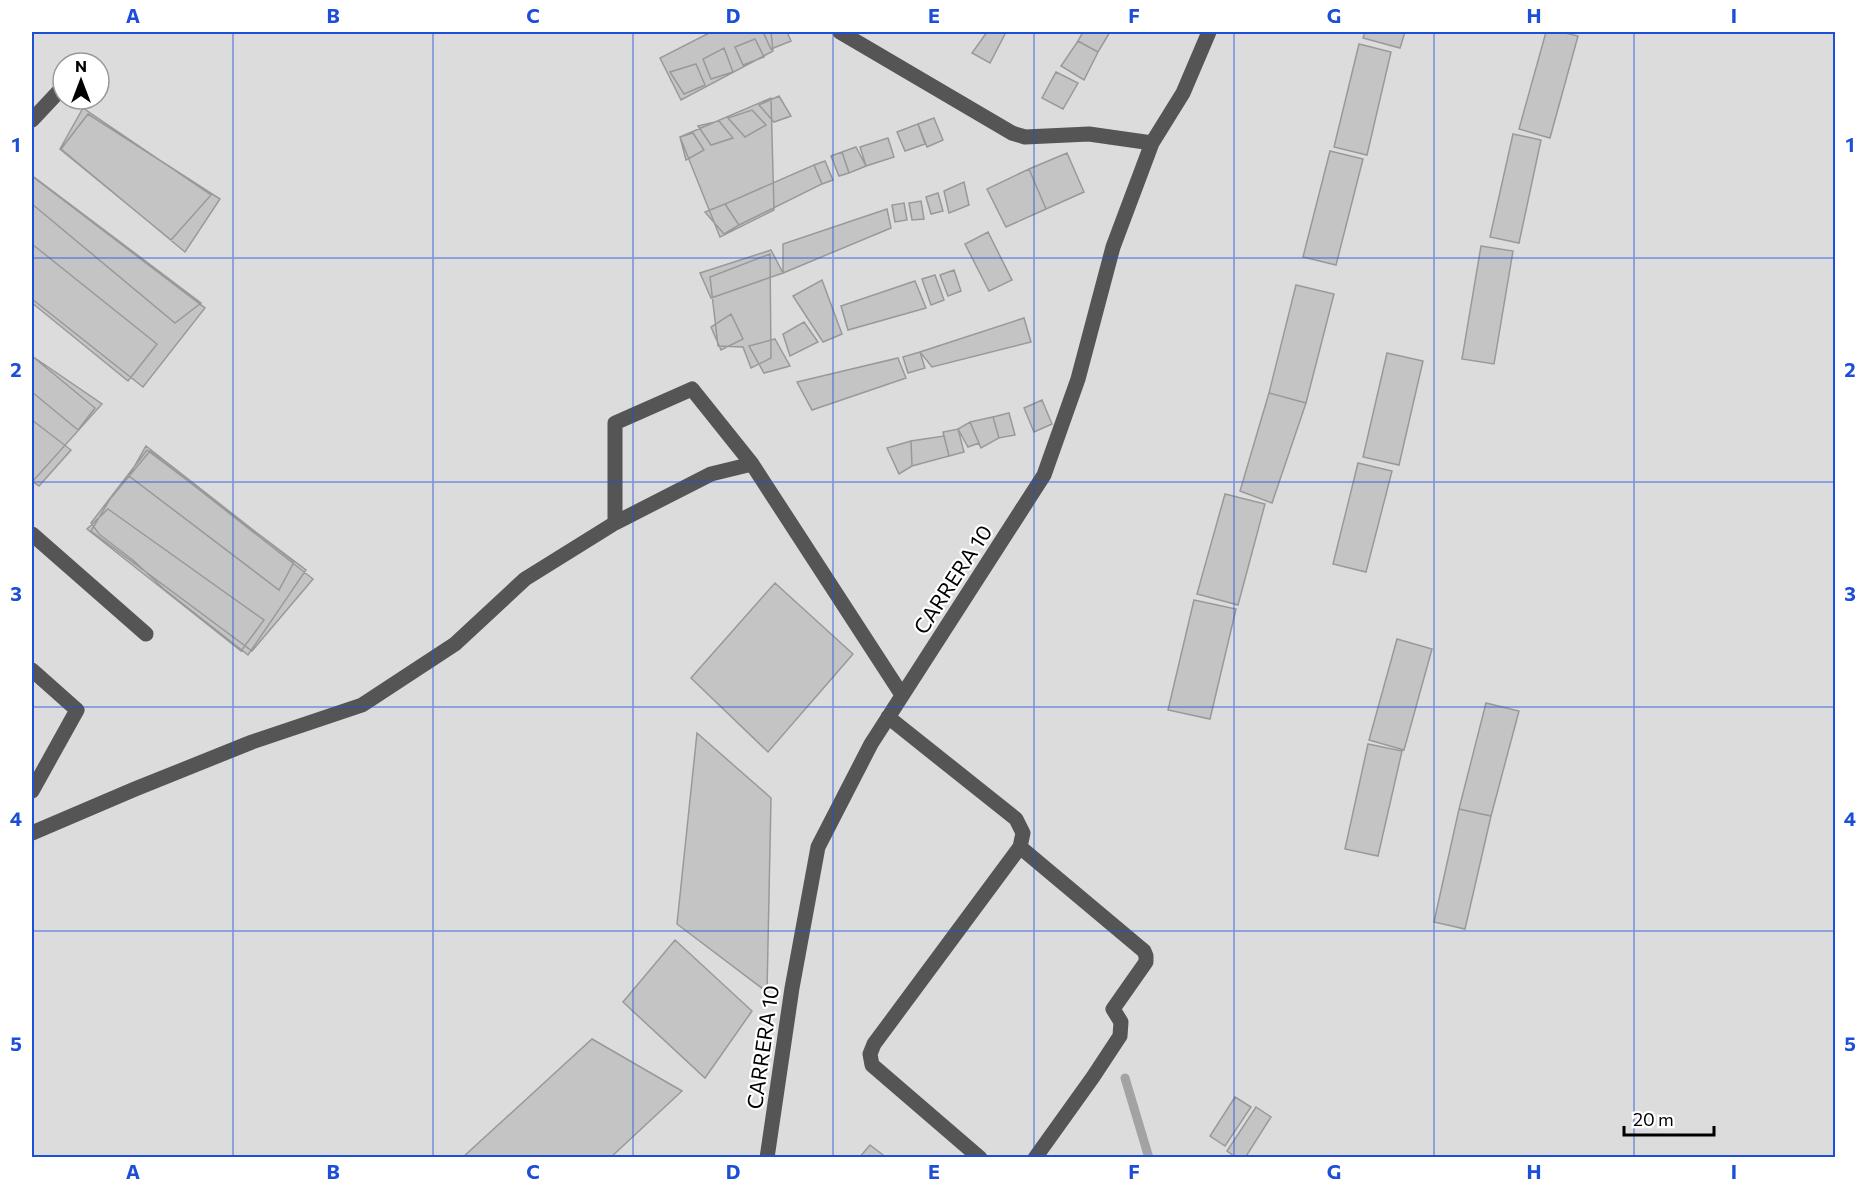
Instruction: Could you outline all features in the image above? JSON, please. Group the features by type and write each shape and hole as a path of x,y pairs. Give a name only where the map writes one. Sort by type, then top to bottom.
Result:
{"street":[{"path":"840,32 1012,133 1025,137 1089,134 1152,143"},
{"name":"CARRERA 10","path":"767,1158 792,988 818,847 871,744 1044,476 1078,379 1113,247 1152,143 1183,93 1209,32"},
{"path":"32,120 51,100"},
{"path":"615,523 615,423 692,388 752,464 902,695"},
{"path":"32,833 252,742 362,705 455,644 525,579 615,523 711,474 752,464"},
{"path":"32,534 146,634"},
{"path":"32,670 77,710 32,791"},
{"path":"888,717 1016,819 1023,833 1020,847 874,1044 870,1054 872,1065 980,1158"},
{"path":"1020,847 1144,951 1146,956 1146,962 1113,1009 1121,1022 1120,1036 1035,1158"}],"shaded area":[{"path":"32,32 1835,32 1835,1157 32,1157"}],"building":[{"path":"711,32 771,32 773,51 681,100 660,58"},
{"path":"763,32 787,32 791,41 771,49"},
{"path":"987,32 1005,34 990,63 972,53"},
{"path":"1083,32 1110,32 1098,52 1078,41"},
{"path":"1365,32 1405,32 1400,48 1363,38"},
{"path":"1546,32 1561,32 1578,36 1550,138 1519,129"},
{"path":"755,39 764,57 743,65 735,47"},
{"path":"1078,41 1098,52 1084,80 1061,66"},
{"path":"1359,44 1391,52 1367,155 1334,147"},
{"path":"724,48 733,72 711,79 703,59"},
{"path":"696,64 705,85 684,94 670,72"},
{"path":"1056,72 1078,83 1063,109 1042,98"},
{"path":"779,96 791,116 774,122 759,105"},
{"path":"771,98 774,210 720,237 680,137"},
{"path":"752,110 766,125 745,137 728,118"},
{"path":"81,111 87,111 211,195 171,240 60,149"},
{"path":"88,114 220,199 185,252 61,149"},
{"path":"934,118 943,140 927,147 918,124"},
{"path":"719,121 733,138 711,145 698,126"},
{"path":"918,124 925,144 905,151 897,132"},
{"path":"693,133 704,150 686,160 680,137"},
{"path":"1513,134 1541,140 1519,243 1490,237"},
{"path":"888,138 894,157 866,166 860,147"},
{"path":"856,147 866,166 849,173 842,152"},
{"path":"1330,151 1363,159 1336,265 1303,257"},
{"path":"842,152 849,173 839,176 831,156"},
{"path":"1067,153 1084,192 1046,209 1029,169"},
{"path":"825,161 833,180 822,184 814,165"},
{"path":"814,165 822,184 739,225 725,204"},
{"path":"1029,169 1046,209 1006,227 987,189"},
{"path":"33,177 205,308 143,387 32,299"},
{"path":"34,177 201,303 175,323 32,204"},
{"path":"964,182 969,205 949,213 944,191"},
{"path":"938,193 943,211 931,214 926,197"},
{"path":"921,201 924,219 912,220 909,203"},
{"path":"904,203 907,220 895,222 892,205"},
{"path":"725,204 739,225 724,234 705,212"},
{"path":"887,209 891,228 783,273 783,244"},
{"path":"988,232 1012,280 989,291 965,244"},
{"path":"32,244 157,344 128,381 32,303"},
{"path":"1481,246 1513,251 1494,364 1462,359"},
{"path":"771,250 783,273 711,298 700,273"},
{"path":"770,254 771,358 751,368 743,347 718,346 710,277"},
{"path":"954,270 961,291 948,296 940,275"},
{"path":"935,275 944,300 931,305 922,279"},
{"path":"822,280 842,334 823,342 793,296"},
{"path":"915,281 926,308 848,330 841,306"},
{"path":"1296,285 1334,294 1306,403 1269,393"},
{"path":"731,314 743,339 721,350 711,327"},
{"path":"1024,318 1031,342 932,367 920,352"},
{"path":"804,322 818,342 790,356 783,334"},
{"path":"775,339 790,366 764,373 749,346"},
{"path":"920,352 925,368 908,373 903,357"},
{"path":"1387,353 1423,361 1399,465 1363,457"},
{"path":"32,356 102,404 33,481 32,480"},
{"path":"32,356 95,408 78,430 32,392"},
{"path":"898,358 906,378 812,410 797,382"},
{"path":"1269,393 1306,403 1272,503 1240,491"},
{"path":"1042,400 1052,424 1034,432 1024,408"},
{"path":"1009,413 1015,435 999,438 993,417"},
{"path":"993,417 999,438 981,448 970,422"},
{"path":"32,420 71,450 39,486 32,481"},
{"path":"970,422 979,443 968,447 958,429"},
{"path":"958,429 964,452 949,456 943,432"},
{"path":"944,436 949,456 912,466 911,441"},
{"path":"911,441 912,466 899,474 887,448"},
{"path":"146,446 294,562 279,590 129,476"},
{"path":"147,450 306,570 248,655 164,589 134,561 99,534 91,523"},
{"path":"150,451 313,579 252,651 91,531 110,499"},
{"path":"1358,463 1392,471 1366,572 1333,564"},
{"path":"1225,494 1265,504 1238,605 1197,594"},
{"path":"108,509 264,620 241,651 87,529"},
{"path":"775,583 853,654 768,752 691,678"},
{"path":"1194,600 1236,609 1210,719 1168,710"},
{"path":"1397,639 1432,649 1404,750 1369,740"},
{"path":"1486,703 1519,711 1491,816 1459,809"},
{"path":"697,733 771,798 767,992 677,924"},
{"path":"1368,744 1402,751 1378,856 1345,849"},
{"path":"1459,809 1491,816 1465,929 1434,922"},
{"path":"675,940 752,1011 705,1078 623,1002"},
{"path":"592,1039 682,1091 610,1158 462,1158"},
{"path":"1235,1097 1251,1107 1225,1146 1210,1136"},
{"path":"1256,1107 1271,1117 1245,1158 1237,1158 1227,1151"},
{"path":"870,1145 887,1158 859,1158"}],"waterway":[{"path":"1125,1078 1149,1158"}]}
